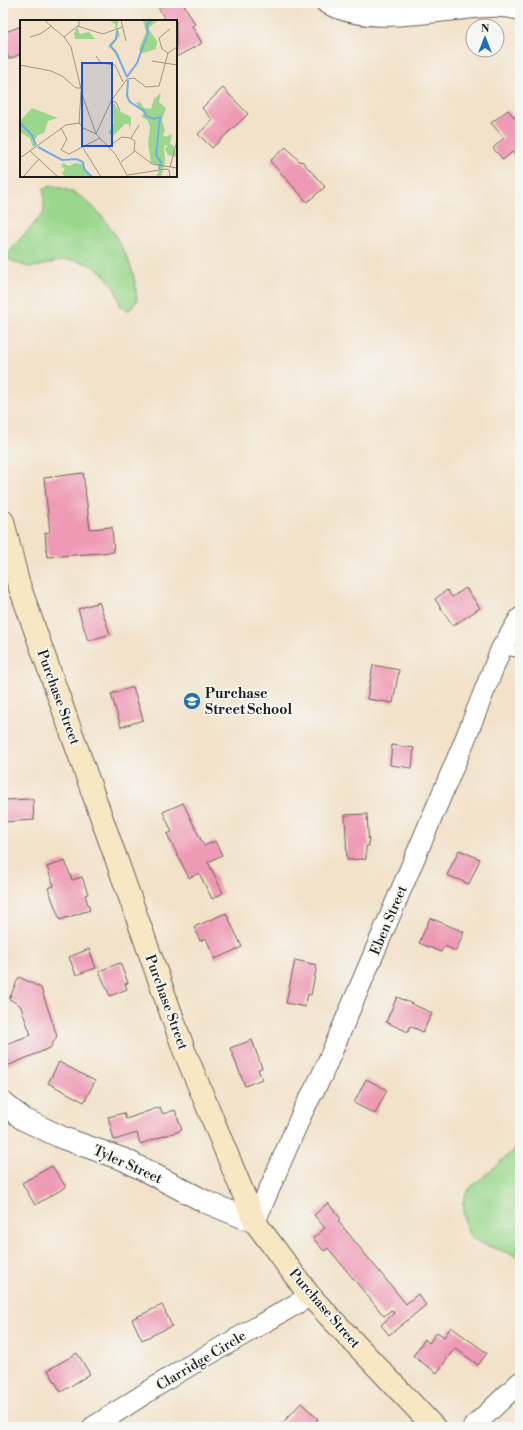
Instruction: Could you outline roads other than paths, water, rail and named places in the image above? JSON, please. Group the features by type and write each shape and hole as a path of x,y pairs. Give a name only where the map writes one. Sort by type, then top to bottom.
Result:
{"main road":[{"name":"Purchase Street","path":"3,521 18,582 184,1050 255,1222 310,1296 434,1427"}],"street":[{"path":"326,3 342,10 363,15 486,7 520,10"},
{"name":"Eben Street","path":"255,1222 302,1111 322,1075 428,826 501,649 520,618"},
{"name":"Tyler Street","path":"3,1103 23,1119 63,1138 125,1160 206,1202 255,1222"},
{"name":"Clarridge Circle","path":"93,1427 177,1373 310,1296"},
{"path":"473,1427 520,1382"}],"lane":[{"path":"501,649 520,652"}],"place":[{"name":"Purchase Street School","path":"192,701"}]}
